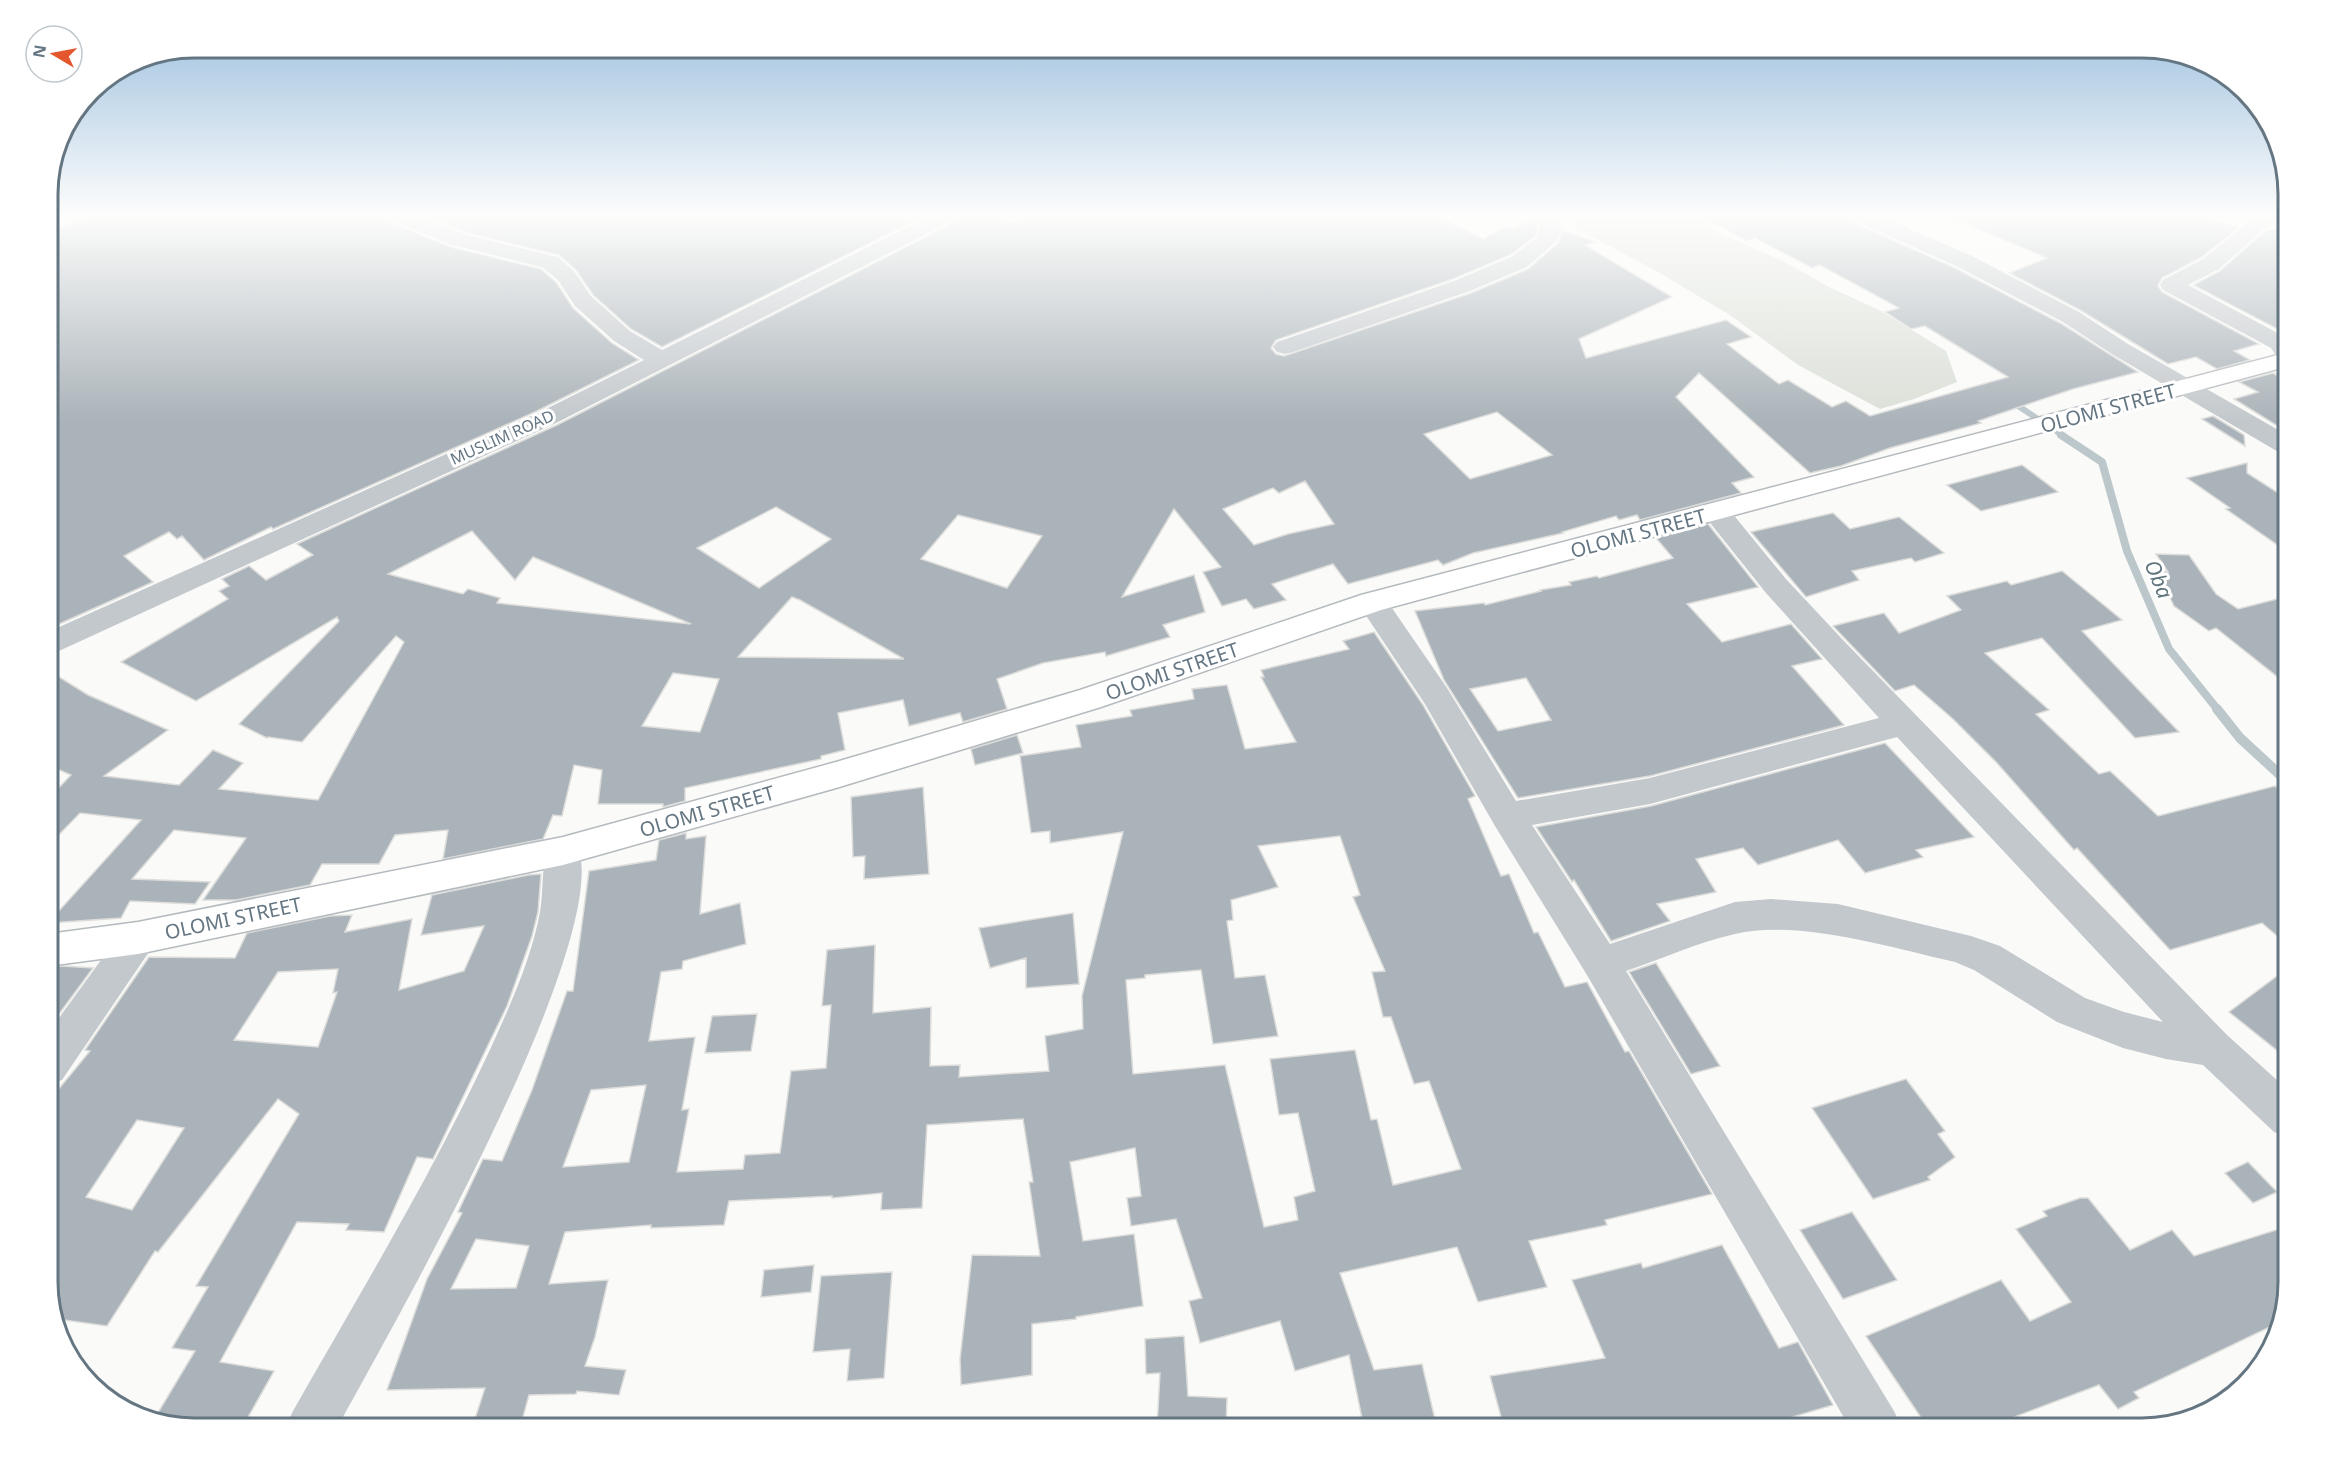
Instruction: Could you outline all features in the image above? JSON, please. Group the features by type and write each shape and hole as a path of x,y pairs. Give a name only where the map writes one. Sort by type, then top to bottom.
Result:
{"main road":[{"name":"OLOMI STREET","path":"59,949 138,938 563,851 836,775 1090,699 1372,602 1718,513 2189,387 2278,360"}],"street":[{"path":"571,284 583,301 622,336 661,360"},
{"name":"MUSLIM ROAD","path":"59,640 388,488 547,418 813,284"},
{"path":"1285,347 1467,284"},
{"path":"2008,284 2278,440"},
{"path":"2173,284 2171,285 2278,342"},
{"path":"1718,513 1776,586 1832,648 2213,1048 2278,1108"},
{"path":"1372,602 1436,696 1507,816 1601,963 1871,1418"},
{"path":"1507,816 1650,791 1905,723"},
{"path":"316,1418 449,1176 535,993 554,930 564,874 563,851"},
{"path":"1601,963 1735,918 1771,914 1838,920 1958,947 1987,958 2070,1010 2124,1030 2166,1041 2213,1048"},
{"path":"59,1051 138,938"}],"shaded area":[{"path":"1678,284 1823,284 1881,311 1946,351 1957,382 1914,399 1880,409 1798,365 1730,315"}],"building":[{"path":"59,284 557,284 573,308 612,343 639,360 537,411 273,529 271,527 204,560 182,536 177,539 169,532 124,556 153,582 59,624"},
{"path":"585,284 788,284 662,347 631,329 593,295"},
{"path":"834,284 1439,284 1276,340 1271,348 1276,354 1284,356 1493,284 1650,284 1672,297 1579,339 1586,358 1726,320 1751,337 1727,344 1779,384 1788,380 1832,407 1846,401 1870,416 2008,377 1925,326 1911,329 1885,312 1899,308 1855,284 1985,284 2062,324 2138,372 2073,389 1978,421 1981,423 1890,448 1841,466 1810,473 1699,373 1676,397 1754,477 1732,483 1741,493 1640,520 1637,515 1619,520 1616,516 1563,533 1473,553 1443,565 1438,560 1348,584 1333,564 1272,584 1286,600 1254,609 1246,599 1222,606 1203,572 1221,567 1174,509 1122,597 1194,575 1205,612 1163,625 1170,637 1106,656 1105,652 1043,663 997,679 1007,709 963,722 960,713 909,726 903,700 838,713 845,750 821,756 821,759 685,788 685,801 663,807 663,804 598,804 602,770 574,765 562,816 553,815 543,839 443,859 448,830 395,835 379,864 322,864 310,885 236,900 203,900 246,838 174,830 132,879 210,882 195,904 130,901 121,918 59,922 59,911 141,820 80,813 59,835 59,788 71,775 59,770 59,677 88,695 168,730 104,776 179,785 213,750 243,763 219,789 318,800 404,642 396,636 302,742 267,738 239,724 339,621 337,617 196,701 121,662 228,599 219,591 229,586 222,579 249,566 266,580 313,555 297,544 557,425","holes":["1497,412 1552,455 1470,479 1424,434","1305,481 1334,524 1288,534 1254,545 1223,509 1273,488 1279,493","776,507 831,539 759,588 697,548","958,515 1042,536 1007,588 921,559","472,531 515,580 533,557 691,624 497,603 500,598 468,589 463,594 388,574","792,597 904,659 738,657","673,673 719,679 700,732 642,726"]},
{"path":"2030,284 2159,284 2162,292 2259,344 2234,351 2250,360 2217,369 2196,357 2168,364 2080,310"},
{"path":"2278,284 2278,329 2193,285"},
{"path":"2273,373 2278,376 2278,426 2234,399 2258,392 2239,382"},
{"path":"2213,416 2244,435 2245,446 2202,419"},
{"path":"2247,463 2247,473 2278,493 2278,545 2226,509 2230,508 2187,478"},
{"path":"2022,465 2058,492 1981,511 1947,485"},
{"path":"1833,513 1850,529 1899,517 1944,553 1915,562 1911,558 1852,571 1859,580 1806,597 1751,532"},
{"path":"1708,524 1758,587 1687,604 1722,642 1791,624 1822,659 1792,666 1844,725 1650,776 1518,798 1444,680 1415,611 1484,603 1485,605 1540,590 1571,585 1569,582 1597,576 1599,578 1673,558 1656,538","holes":["1526,678 1551,720 1498,731 1470,689"]},
{"path":"2156,554 2189,555 2216,594 2238,609 2278,599 2278,677 2216,628 2209,631 2174,606 2157,570 2168,572"},
{"path":"2062,571 2122,620 2082,631 2179,732 2135,738 2042,638 1985,653 2049,710 2036,714 2099,774 2110,771 2158,816 2275,786 2278,789 2278,937 2262,923 2170,950 2077,848 2074,850 1997,763 1953,719 1914,685 1895,691 1833,626 1884,613 1899,633 1961,610 1947,596 2007,581 2011,585"},
{"path":"1374,632 1423,705 1475,796 1468,799 1501,876 1509,874 1534,933 1538,932 1565,987 1587,982 1625,1052 1629,1051 1712,1194 1605,1220 1607,1225 1529,1241 1547,1287 1478,1302 1457,1247 1340,1273 1374,1370 1422,1364 1435,1418 1362,1418 1349,1355 1295,1371 1280,1321 1200,1343 1189,1301 1202,1298 1176,1219 1131,1226 1127,1198 1141,1196 1135,1148 1070,1162 1083,1241 1134,1234 1143,1306 1076,1317 1076,1319 1032,1324 1032,1375 961,1385 960,1359 972,1255 1040,1256 1029,1182 1033,1182 1023,1119 927,1125 922,1208 881,1210 882,1193 832,1198 832,1196 729,1201 724,1225 651,1228 651,1225 565,1232 549,1284 608,1280 595,1337 585,1366 626,1370 619,1395 577,1391 576,1394 529,1395 523,1418 475,1418 485,1388 387,1390 427,1279 462,1213 458,1212 483,1159 502,1161 532,1090 567,991 573,991 589,871 656,860 659,840 686,833 686,839 706,836 700,914 740,903 746,944 683,961 682,969 661,972 649,1041 695,1037 682,1110 689,1109 677,1172 743,1169 745,1155 780,1153 791,1071 826,1068 831,1005 822,1006 827,950 875,945 873,1013 931,1007 930,1066 960,1065 959,1077 1049,1071 1045,1036 1083,1029 1082,996 1123,832 1050,843 1050,831 1031,833 1020,756 1081,747 1076,725 1132,716 1130,710 1194,699 1192,689 1227,685 1245,749 1296,742 1261,677 1264,677 1261,670 1349,649 1343,641","holes":["1340,836 1360,895 1353,897 1385,971 1372,972 1383,1017 1391,1017 1414,1084 1429,1081 1461,1169 1393,1185 1377,1119 1371,1120 1355,1050 1270,1059 1279,1115 1298,1113 1315,1191 1294,1197 1298,1220 1264,1227 1225,1065 1133,1074 1126,980 1145,978 1145,975 1201,970 1213,1044 1278,1036 1265,975 1235,978 1227,921 1233,920 1231,900 1278,887 1258,846","646,1085 629,1162 563,1167 591,1090","476,1239 529,1246 516,1288 451,1289"]},
{"path":"1017,735 1023,753 975,765 971,749"},
{"path":"1885,743 1974,837 1916,850 1923,857 1865,873 1838,840 1758,865 1743,848 1696,859 1716,892 1657,904 1670,921 1611,941 1574,880 1572,882 1536,827 1651,806"},
{"path":"923,787 929,874 864,879 865,856 853,857 851,797"},
{"path":"541,874 538,912 532,936 507,1006 433,1159 417,1157 384,1232 346,1230 349,1224 297,1222 220,1362 274,1371 248,1418 194,1418 158,1413 195,1351 172,1348 208,1287 196,1286 299,1114 278,1099 158,1252 155,1251 107,1326 64,1320 63,1317 59,1290 59,1089 90,1051 85,1050 149,957 235,958 247,933 330,916 352,915 345,932 412,919 399,990 464,971 484,926 421,935 432,895","holes":["338,969 333,993 337,992 318,1047 234,1040 278,972","137,1120 184,1128 132,1210 86,1197"]},
{"path":"1073,913 1079,984 1026,988 1026,958 990,968 979,928"},
{"path":"1656,963 1720,1066 1691,1074 1629,972"},
{"path":"59,966 93,968 59,1014"},
{"path":"2278,975 2278,1051 2229,1012"},
{"path":"757,1014 751,1051 705,1053 712,1016"},
{"path":"1906,1079 1945,1131 1938,1134 1955,1157 1928,1177 1930,1180 1873,1199 1812,1108"},
{"path":"2248,1162 2277,1192 2253,1203 2225,1173"},
{"path":"2080,1198 2088,1198 2130,1250 2172,1230 2194,1256 2278,1229 2277,1299 2270,1327 2134,1392 2139,1398 2118,1409 2099,1385 2011,1418 1921,1418 1866,1336 2001,1280 2030,1321 2071,1302 2016,1229 2047,1216 2043,1211"},
{"path":"1852,1212 1897,1280 1843,1299 1800,1230"},
{"path":"1722,1245 1779,1348 1798,1342 1833,1405 1789,1418 1501,1418 1490,1376 1605,1358 1572,1280 1641,1263 1643,1268"},
{"path":"814,1265 811,1292 761,1297 764,1270"},
{"path":"892,1272 884,1378 847,1381 850,1349 813,1352 821,1276"},
{"path":"1184,1336 1188,1396 1227,1398 1226,1418 1158,1418 1160,1373 1146,1374 1145,1339"}],"waterway":[{"name":"Oba","path":"2009,400 2064,436"},
{"name":"Oba","path":"2061,435 2102,462 2127,551 2169,649 2218,710"},
{"name":"Oba","path":"2217,709 2240,738 2278,773"}]}
